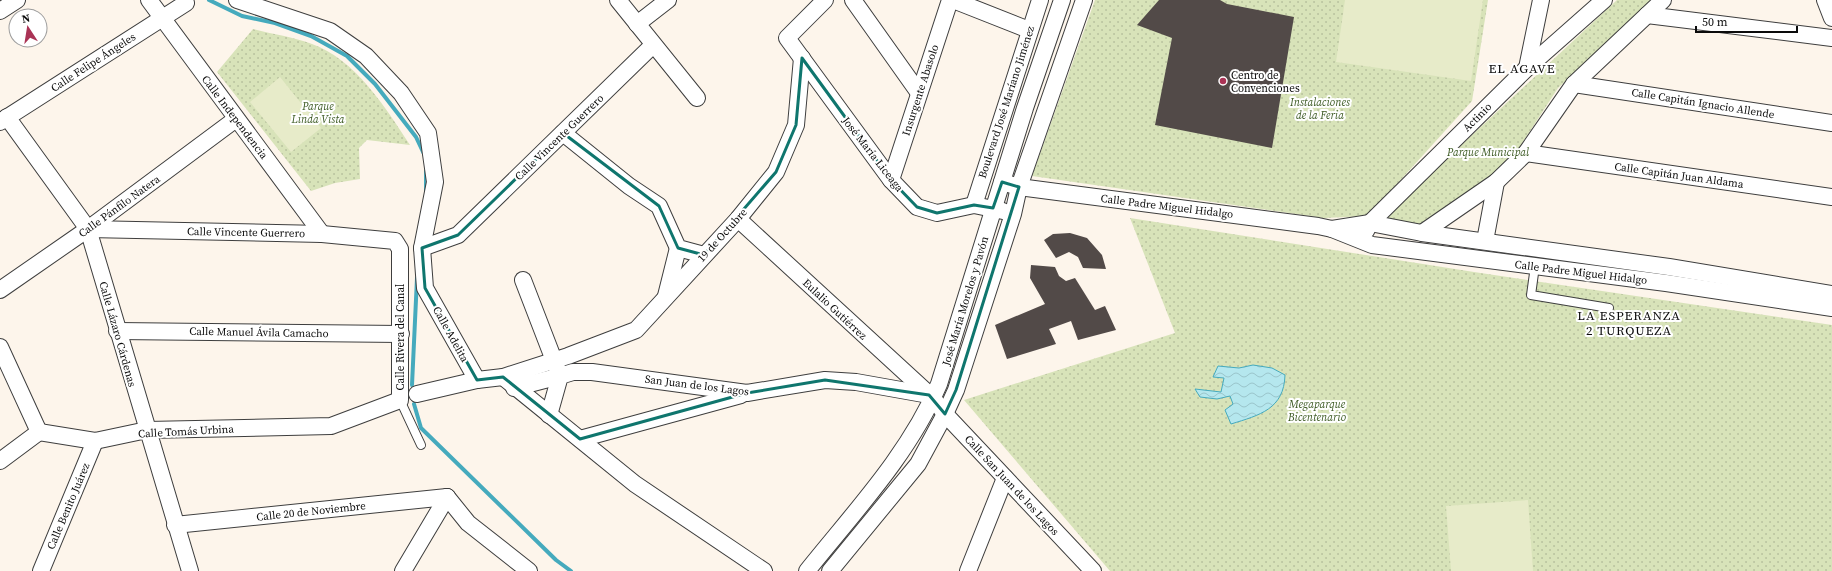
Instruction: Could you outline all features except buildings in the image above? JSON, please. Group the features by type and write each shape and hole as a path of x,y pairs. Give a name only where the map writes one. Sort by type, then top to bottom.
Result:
{"street":[{"path":"0,11 17,0"},
{"name":"Calle Independencia","path":"150,0 322,234"},
{"path":"237,0 330,31 366,56 401,93 428,133 436,182 422,248"},
{"path":"618,0 652,45 697,98"},
{"path":"637,24 668,0"},
{"name":"José María Liceaga","path":"825,0 787,38 890,180 917,207 937,214 974,205 993,208 1013,214"},
{"path":"853,0 919,93"},
{"path":"951,0 1029,30"},
{"name":"Insurgente Abasolo","path":"890,180 951,0"},
{"name":"Boulevard José Maríano Jiménez","path":"974,205 1029,30 1040,0"},
{"name":"José María Morelos y Pavón","path":"807,571 904,451 939,384 1025,108 1062,0"},
{"name":"José María Morelos y Pavón","path":"830,571 918,464 956,390 1013,214 1019,187 1084,0"},
{"path":"1527,68 1541,0"},
{"name":"Actinio","path":"1360,241 1370,223 1527,68 1604,0"},
{"path":"1422,233 1496,182 1526,152 1574,84 1663,0"},
{"path":"1825,0 1832,18"},
{"name":"Calle Felipe Ángeles","path":"4,120 186,3"},
{"path":"1647,15 1832,38"},
{"name":"Calle Vincente Guerrero","path":"422,248 458,236 652,45"},
{"name":"19 de Octubre","path":"562,358 636,330 738,219 776,172 796,125 802,58"},
{"name":"Calle Capitán Ignacio Allende","path":"1574,84 1832,122"},
{"name":"Calle Pánfilo Natera","path":"0,290 88,229 236,119"},
{"name":"Calle Lázaro Cárdenas","path":"4,120 88,229 117,331 190,571"},
{"path":"563,133 629,186 659,206 678,248 665,298"},
{"name":"Calle Capitán Juan Aldama","path":"1526,152 1832,197"},
{"name":"Calle Padre Miguel Hidalgo","path":"1002,182 1019,187 1332,229 1372,245 1666,283 1832,308"},
{"path":"1485,241 1496,182"},
{"name":"Eulalio Gutiérrez","path":"738,219 931,397"},
{"name":"Calle Padre Miguel Hidalgo","path":"1332,229 1370,223 1422,233 1669,267 1832,294"},
{"name":"Calle Vincente Guerrero","path":"88,229 322,234 396,241 400,249"},
{"name":"Calle Adelita","path":"422,248 426,288 477,380"},
{"path":"678,248 704,255"},
{"name":"Calle Rivera del Canal","path":"400,249 400,400"},
{"path":"1666,283 1669,267"},
{"path":"523,280 562,358 560,376 550,415"},
{"name":"Calle Manuel Ávila Camacho","path":"117,331 401,334"},
{"path":"0,347 39,432 0,461"},
{"path":"417,394 477,380 503,377 562,358"},
{"name":"San Juan de los Lagos","path":"514,388 573,372 592,372 748,393 825,380 856,382 931,397"},
{"path":"503,377 514,388 550,415 635,484 764,571"},
{"path":"580,439 748,393"},
{"name":"Calle San Juan de los Lagos","path":"931,397 945,414 1093,571"},
{"name":"Calle Tomás Urbina","path":"39,432 96,441 147,430 331,426 400,400"},
{"name":"Calle Benito Juárez","path":"41,571 96,441"},
{"path":"968,571 1005,478"},
{"path":"403,571 447,497 468,523 528,571"},
{"name":"Calle 20 de Noviembre","path":"175,525 447,497"}],"lane":[{"path":"1535,266 1531,295 1609,308"},
{"name":"Calle Rivera del Canal","path":"400,400 421,445"}],"highlighted area":[{"path":"802,58 891,180 917,207 937,213 974,205 993,208 1002,182 1019,187 956,390 945,414 929,395 825,380 747,393 580,439 503,377 477,380 425,288 422,248 458,235 563,133 659,206 678,248 704,255 776,172 796,125"}],"green space":[{"name":"Instalaciones de la Feria","path":"1095,0 1488,0 1472,101 1368,216 1324,218 1032,176"},
{"path":"1345,0 1483,0 1471,81 1336,62"},
{"name":"Parque Municipal","path":"1617,0 1653,0 1558,88 1506,168 1421,226 1380,221"},
{"name":"Parque Linda Vista","path":"253,29 290,37 312,44 328,51 342,61 368,86 391,116 410,145 367,140 359,148 360,179 335,183 311,191 217,72"},
{"path":"280,77 321,128 291,152 250,102"},
{"name":"Megaparque Bicentenario","path":"1130,218 1474,272 1832,325 1832,571 1110,571 964,400 1175,333"},
{"path":"1528,500 1533,571 1451,571 1446,506"}],"water":[{"path":"1253,365 1272,368 1285,375 1284,386 1280,396 1268,409 1261,414 1231,424 1225,410 1233,404 1230,396 1217,399 1200,397 1195,389 1221,392 1224,378 1213,377 1218,366 1239,368"}],"waterway":[{"path":"209,0 242,16 275,23 311,36 347,56 375,84 416,137 424,154"},
{"path":"426,171 426,192"},
{"path":"412,385 417,278"},
{"path":"414,404 421,428 556,560 571,571"}],"place":[{"name":"Centro de Convenciones","path":"1223,81"}],"district":[{"name":"EL AGAVE","path":"1522,68"},
{"name":"LA ESPERANZA 2 TURQUEZA","path":"1629,322"}]}
